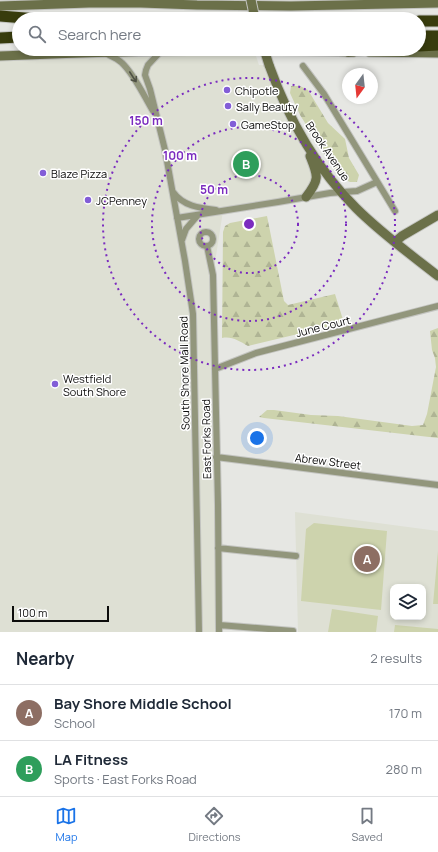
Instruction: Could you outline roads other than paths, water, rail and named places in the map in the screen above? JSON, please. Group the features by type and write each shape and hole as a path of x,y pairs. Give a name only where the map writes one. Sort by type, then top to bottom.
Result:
{"highway":[{"path":"0,16 12,17"},
{"path":"426,21 438,21"},
{"path":"0,23 12,22"},
{"path":"426,36 438,36"},
{"path":"0,38 12,37"},
{"path":"426,46 438,45"}],"main road":[{"path":"36,4 50,0"},
{"path":"178,0 198,5"},
{"path":"251,0 254,12"},
{"path":"291,6 318,0"},
{"path":"418,0 434,3"},
{"path":"0,6 106,3 291,6 434,3"},
{"path":"426,53 438,53"},
{"path":"0,56 12,56"},
{"name":"Brook Avenue","path":"266,56 286,108 325,172 362,214 438,276"},
{"path":"304,139 317,178 314,187 306,197"},
{"path":"395,242 402,236 438,214"}],"street":[{"name":"South Shore Mall Road","path":"110,56 125,66 157,117"},
{"name":"South Shore Mall Road","path":"156,56 150,62 145,73 157,117 172,191 191,296 193,322 199,632"},
{"path":"303,66 324,94 395,211"},
{"path":"177,218 330,193 357,191 377,182"},
{"path":"172,191 181,201 190,206 223,211"},
{"path":"182,244 186,228 198,215"},
{"name":"East Forks Road","path":"207,246 213,275 219,629"},
{"name":"June Court","path":"214,369 256,353 438,306"},
{"name":"Abrew Street","path":"216,457 438,485"},
{"path":"218,548 296,556"},
{"path":"219,629 293,631"}],"place":[{"name":"Chipotle","path":"227,90"},
{"name":"Sally Beauty","path":"228,106"},
{"name":"GameStop","path":"233,124"},
{"name":"LA Fitness","path":"246,164"},
{"name":"Blaze Pizza","path":"43,173"},
{"name":"JCPenney","path":"88,200"},
{"name":"Westfield South Shore","path":"55,384"},
{"name":"Bay Shore Middle School","path":"367,559"}]}
